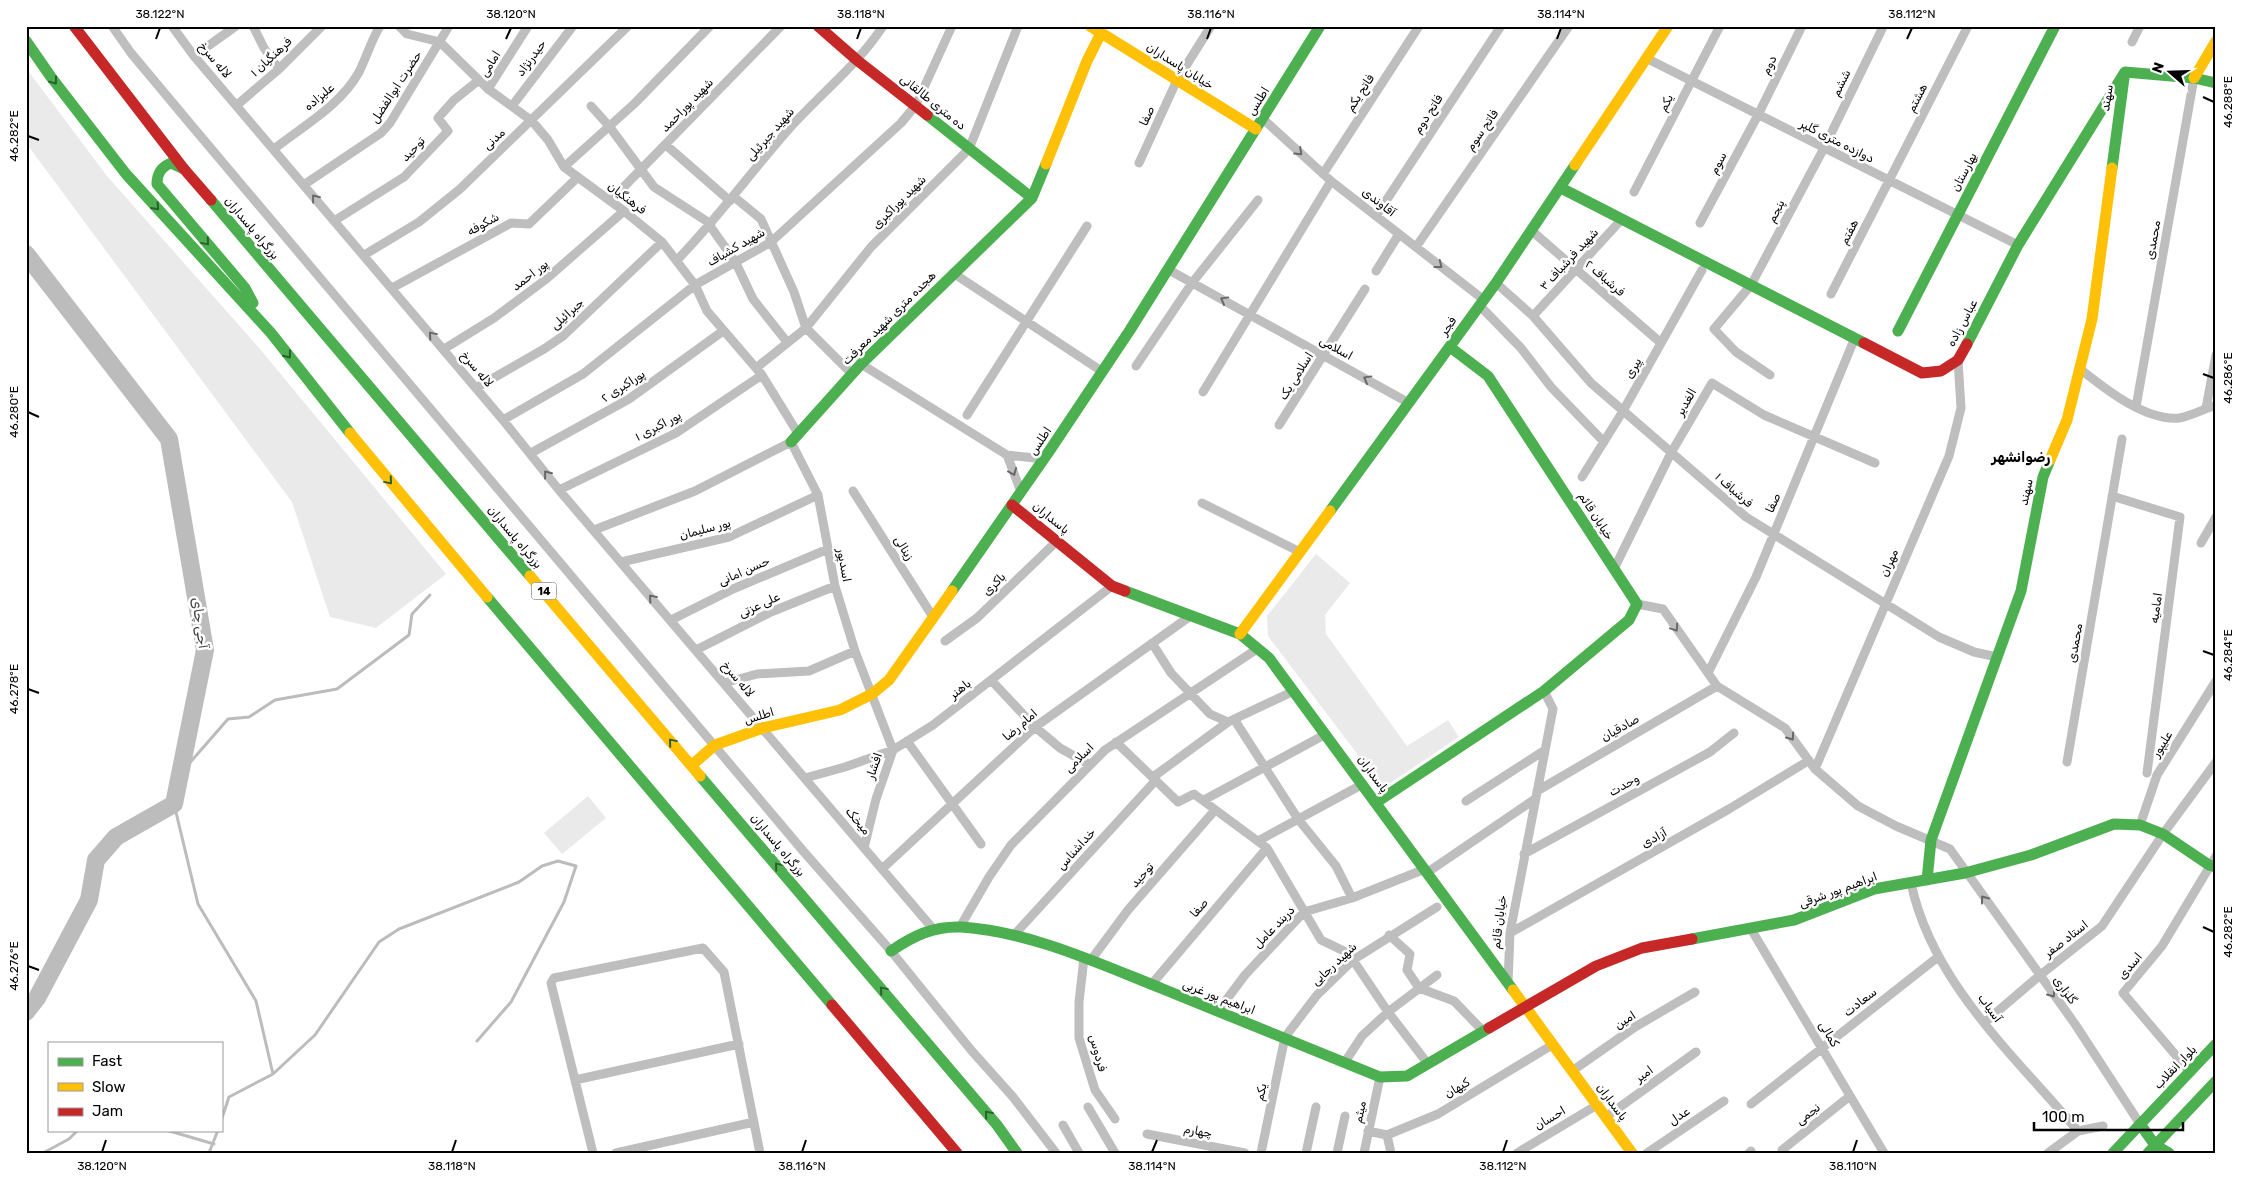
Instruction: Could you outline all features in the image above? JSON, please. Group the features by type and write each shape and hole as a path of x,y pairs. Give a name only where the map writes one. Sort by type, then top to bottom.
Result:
{"main road":[{"name":"بزرگراه پاسداران","path":"74,26 184,169 990,1117 1017,1153"},
{"name":"ده متری طالقانی","path":"818,26 858,61 1032,198"},
{"name":"خیابان پاسداران","path":"1090,26 1103,30 1177,80 1256,129"},
{"name":"اطلس","path":"692,765 715,745 763,728 840,710 872,694 889,680 1103,372 1169,270 1320,26"},
{"name":"فجر","path":"1240,634 1482,303 1668,26"},
{"name":"بهارستان","path":"1898,331 2055,26"},
{"name":"هجده متری شهید معرفت","path":"795,438 861,364 1032,198 1087,61 1103,30"},
{"path":"26,41 51,77 126,174 270,333 364,451 956,1153"},
{"path":"2194,78 2216,41"},
{"path":"2125,72 2194,78 2216,83"},
{"name":"عباس زاده","path":"1561,188 1854,340 1922,373 1941,371 1958,360 2018,245 2125,72"},
{"name":"سهند","path":"1927,880 1931,840 2020,591 2043,477 2067,420 2080,368 2092,319 2125,72"},
{"path":"184,169 171,163 162,166 157,174 157,184 245,288 270,333"},
{"name":"خیابان قائم","path":"1450,347 1488,376 1637,604"},
{"name":"پاسداران","path":"1012,505 1112,586 1188,617 1240,634 1269,658 1377,802 1632,1153"},
{"path":"1377,802 1544,691 1628,620 1637,604"},
{"name":"ابراهیم پور شرقی","path":"1525,1007 1596,966 1642,948 1794,920 1874,889 1965,873 2031,855 2114,824 2140,824 2163,834 2214,863"},
{"name":"ابراهیم پور غربی","path":"891,951 913,936 934,930 960,928 1014,935 1087,959 1285,1037 1380,1077 1407,1076 1525,1007"},
{"name":"بلوار انقلاب","path":"2113,1153 2216,1044"},
{"path":"2152,1149 2216,1081"},
{"path":"2140,1124 2152,1149"},
{"path":"2152,1149 2169,1153"}],"street":[{"path":"112,26 131,53 192,126 804,852 891,951 971,1050 1013,1097 1056,1153"},
{"name":"لاله سرخ","path":"172,26 194,56 444,349 559,490 763,728"},
{"path":"194,56 236,26"},
{"path":"253,26 264,48 279,70"},
{"name":"فرهنگیان ۱","path":"236,105 279,70 322,26"},
{"name":"علیزاده","path":"274,149 342,96 359,72 372,38 380,26"},
{"path":"399,26 407,34 440,42"},
{"name":"حضرت ابوالفضل","path":"304,184 381,133 390,123 449,26"},
{"name":"حیدرنژاد","path":"512,106 573,26"},
{"name":"مدنی","path":"364,255 418,222 460,189 628,26"},
{"path":"564,167 609,126 710,26"},
{"name":"شهید پوراحمد","path":"610,201 781,26"},
{"name":"شهید جبرئیلی","path":"677,260 710,225 789,129 858,61 883,26"},
{"name":"شهید کشباف","path":"503,420 583,374 695,284 771,242 901,123 916,106 952,26"},
{"name":"شهید پوراکبری","path":"759,371 787,342 806,328 872,247 969,149 1018,26"},
{"name":"صفا","path":"1139,163 1177,80 1211,26"},
{"name":"فاتح یکم","path":"1323,174 1419,26"},
{"name":"فاتح دوم","path":"1376,216 1501,26"},
{"name":"فاتح سوم","path":"1416,247 1569,26"},
{"name":"یکم","path":"1634,192 1720,26"},
{"name":"دوم","path":"1758,115 1802,26"},
{"name":"هشتم","path":"1889,181 1968,26"},
{"path":"2132,42 2140,26"},
{"name":"امامی","path":"488,89 526,27"},
{"name":"ششم","path":"1824,148 1882,30"},
{"name":"فرهنگیان","path":"440,42 488,89 532,121 548,140 564,167 624,211 662,242 695,284 707,311 759,371 795,438"},
{"name":"دوازده متری گلپر","path":"1646,58 2018,245"},
{"name":"محمدی","path":"2136,406 2194,78"},
{"name":"توحید","path":"334,221 404,177 448,131 438,118 454,100 479,80"},
{"path":"591,106 609,126 654,188 710,225 735,261 753,299 787,342"},
{"name":"سوم","path":"1700,223 1758,115"},
{"name":"آقاوندی","path":"1263,119 1331,181 1400,234 1482,303 1521,348 1551,387 1604,442"},
{"path":"666,145 731,198 761,219 794,292 806,328 852,374"},
{"name":"پنجم","path":"1770,375 1736,352 1714,329 1751,285 1824,148"},
{"name":"شکوفه","path":"392,288 511,223 529,224 578,177"},
{"path":"1203,392 1331,181"},
{"name":"هفتم","path":"1831,294 1889,181"},
{"path":"1136,366 1192,282 1258,200"},
{"name":"پور احمد","path":"444,349 494,318 545,280 624,211"},
{"name":"شهید فرشباف ۳","path":"1533,316 1622,219"},
{"path":"967,415 1087,226"},
{"name":"فرشباف ۲","path":"1532,231 1661,343"},
{"path":"1376,271 1400,234"},
{"name":"جبرائیلی","path":"476,388 563,336 662,242"},
{"name":"اسلامی","path":"1169,270 1409,403"},
{"name":"پیری","path":"1582,477 1623,411 1702,270"},
{"path":"953,273 1103,372"},
{"name":"فرشباف ۱","path":"1496,283 1533,316 1591,382 1746,517 1773,536 1939,636 1974,652 1997,657"},
{"name":"اسلامی یک","path":"1280,425 1365,289"},
{"name":"پوراکبری ۲","path":"530,453 629,399 723,331"},
{"name":"صفا","path":"1708,673 1756,577 1854,340"},
{"path":"2080,368 2112,394 2165,417 2180,418 2211,407 2216,354"},
{"name":"مهران","path":"1815,769 1949,456 1961,408 1958,360"},
{"path":"861,364 1006,455 1044,459"},
{"name":"پور اکبری ۱","path":"559,490 676,433 759,371"},
{"name":"الغدیر","path":"1614,570 1671,452 1712,383 1764,415 1876,463"},
{"name":"اسدپور","path":"795,438 818,495 835,586 872,694"},
{"name":"هجده متری شهید معرفت","path":"594,530 695,490 795,438"},
{"name":"محمدی","path":"2067,762 2122,439"},
{"path":"1006,455 1021,492"},
{"name":"زینالی","path":"853,491 933,618"},
{"name":"پور سلیمان","path":"621,562 729,537 818,495"},
{"name":"امامیه","path":"2112,496 2180,516 2147,773"},
{"path":"1202,503 1300,552"},
{"path":"2201,543 2216,518"},
{"name":"باکری","path":"945,641 977,618 1057,541"},
{"name":"حسن امانی","path":"671,620 733,589 828,549"},
{"name":"علی عزتی","path":"696,650 771,612 835,586"},
{"name":"باهنر","path":"805,778 845,767 893,750 933,725 1112,586"},
{"path":"1637,604 1663,609 1717,686"},
{"name":"امام رضا","path":"882,869 1034,728 1188,617"},
{"path":"1152,643 1171,673 1210,714 1231,721 1265,767 1298,819 1336,866 1352,898"},
{"name":"اسلامی","path":"960,928 989,877 1011,845 1105,750 1257,649"},
{"path":"724,682 757,674 809,671 856,651"},
{"path":"991,680 1034,728 1060,748 1090,765"},
{"name":"علیپور","path":"2140,824 2157,775 2216,681"},
{"name":"گلزاری","path":"1717,686 1785,728 1815,769 1858,806 1896,826 1950,849 1965,873 2075,1024 2140,1124"},
{"name":"صادقیان","path":"1426,871 1536,795 1717,686"},
{"name":"خیابان قائم","path":"1508,983 1510,933 1554,709 1544,691"},
{"name":"خداشناس","path":"1014,935 1155,778 1231,721 1294,692"},
{"name":"افشار","path":"864,848 876,799 893,750 872,694"},
{"name":"میخک","path":"763,728 934,930"},
{"name":"وحدت","path":"1524,854 1710,752 1734,733"},
{"path":"1204,800 1326,734"},
{"path":"907,741 981,844"},
{"path":"1116,742 1178,802 1194,794 1267,848 1321,940 1344,952 1352,960 1388,1012 1428,1064"},
{"path":"1466,801 1545,750"},
{"name":"آزادی","path":"1510,933 1729,809 1808,761"},
{"name":"استاد صفر","path":"1984,1023 2102,926 2163,834 2216,762"},
{"path":"1258,841 1363,784"},
{"name":"توحید","path":"1087,959 1215,810"},
{"name":"صفا","path":"1150,985 1267,848"},
{"name":"اسدی","path":"2190,1072 2123,993 2162,946 2214,863"},
{"name":"دربند عامل","path":"1218,1011 1245,974 1304,912 1352,898 1426,871"},
{"name":"آسیاب","path":"1911,883 1915,904 1938,957 1984,1023 2078,1131"},
{"name":"شهید رجایی","path":"1285,1037 1317,995 1352,960 1437,906"},
{"name":"کمالی","path":"1751,929 1884,1153"},
{"path":"1389,935 1410,954 1407,970 1419,988 1454,1001 1483,1031"},
{"path":"593,1153 551,983 554,978 703,948 724,972 760,1153"},
{"name":"سعادت","path":"1750,1104 1938,957"},
{"name":"فردوس","path":"1087,959 1079,1002 1080,1038 1095,1090 1115,1119"},
{"path":"1345,1062 1362,1036 1388,1012 1437,975"},
{"name":"امین","path":"1572,1071 1635,1027 1695,992"},
{"name":"یکم","path":"1261,1153 1285,1037"},
{"path":"575,1080 739,1044"},
{"name":"کیهان","path":"1387,1135 1438,1114 1552,1045"},
{"name":"امیر","path":"1606,1117 1696,1052"},
{"name":"میثم","path":"1364,1153 1380,1077"},
{"name":"نجمی","path":"1782,1150 1850,1096"},
{"name":"عدل","path":"1647,1153 1724,1100"},
{"name":"احسان","path":"1517,1153 1596,1105"},
{"path":"1088,1107 1115,1153"},
{"path":"1306,1153 1316,1107"},
{"path":"1337,1153 1345,1116"},
{"path":"616,1153 754,1122"},
{"path":"1063,1125 1079,1153"},
{"path":"2048,1153 2078,1131 2103,1126"},
{"path":"1368,1131 1387,1135 1391,1153"},
{"name":"چهارم","path":"1146,1134 1245,1153"}],"shaded area":[{"path":"26,68 107,176 260,349 446,574 376,628 330,617 292,502 26,143"},
{"path":"1316,554 1350,583 1325,615 1326,634 1407,746 1448,720 1459,737 1383,788 1268,636 1267,616"},
{"path":"588,796 606,818 562,854 544,833"}],"waterway":[{"name":"آجی چای","path":"26,254 169,439 205,650 174,804 116,837 96,860 89,900 37,998 26,1012"},
{"path":"180,774 228,719 249,717 275,700 337,689 409,635 412,614 430,595"},
{"path":"174,804 198,904 256,1001 273,1074 229,1097 222,1118"},
{"path":"273,1074 315,1035 379,942 399,929 519,882 542,866 558,861 576,866 564,902 511,1002 477,1041"},
{"path":"43,1153 69,1139 76,1132"},
{"path":"173,1132 214,1144"},
{"path":"209,1153 217,1132"}],"traffic: fast":[{"path":"952,591 1050,450 1130,330 1320,26"},
{"path":"1898,331 2055,26"},
{"path":"26,41 51,77 126,174 271,333 350,433"},
{"path":"1967,344 2018,245 2125,72 2194,78 2216,83"},
{"path":"2112,168 2124,78"},
{"path":"927,115 1032,198"},
{"path":"184,169 171,163 160,171 157,184 245,288 253,303"},
{"path":"791,442 861,364 1032,198 1046,164"},
{"path":"1330,511 1496,283 1575,165"},
{"path":"1561,188 1864,343"},
{"path":"211,200 530,576"},
{"path":"1377,802 1544,691 1629,620 1637,604 1488,376 1450,347"},
{"path":"1927,880 1931,840 2021,591 2043,477 2050,460"},
{"path":"1125,591 1240,634 1269,658 1513,990"},
{"path":"487,597 832,1005"},
{"path":"700,776 997,1125 1017,1153"},
{"path":"1692,939 1794,920 1874,889 1965,873 2031,855 2114,824 2140,825 2163,834 2209,865 2216,867"},
{"path":"891,951 915,937 941,928 961,927 1012,935 1089,959 1380,1077 1407,1076 1489,1028"},
{"path":"2113,1153 2216,1044"},
{"path":"2148,1153 2216,1081"},
{"path":"2140,1124 2155,1145"},
{"path":"2155,1145 2169,1153"}],"traffic: slow":[{"path":"1090,26 1256,129"},
{"path":"1575,165 1668,26"},
{"path":"1046,164 1087,61 1101,33"},
{"path":"2194,78 2216,41"},
{"path":"2050,460 2067,420 2092,319 2112,168"},
{"path":"350,433 487,597"},
{"path":"1240,634 1330,511"},
{"path":"530,576 700,776"},
{"path":"692,765 715,745 763,728 840,710 872,694 889,680 952,591"},
{"path":"1513,990 1632,1153"}],"traffic: jam":[{"path":"74,26 184,169 211,200"},
{"path":"818,26 858,61 927,115"},
{"path":"1864,343 1922,373 1941,371 1958,360 1967,344"},
{"path":"1012,505 1112,586 1125,591"},
{"path":"1489,1028 1596,966 1642,948 1692,939"},
{"path":"832,1005 957,1153"}],"district":[{"name":"رضوانشهر","path":"2021,457"}]}
